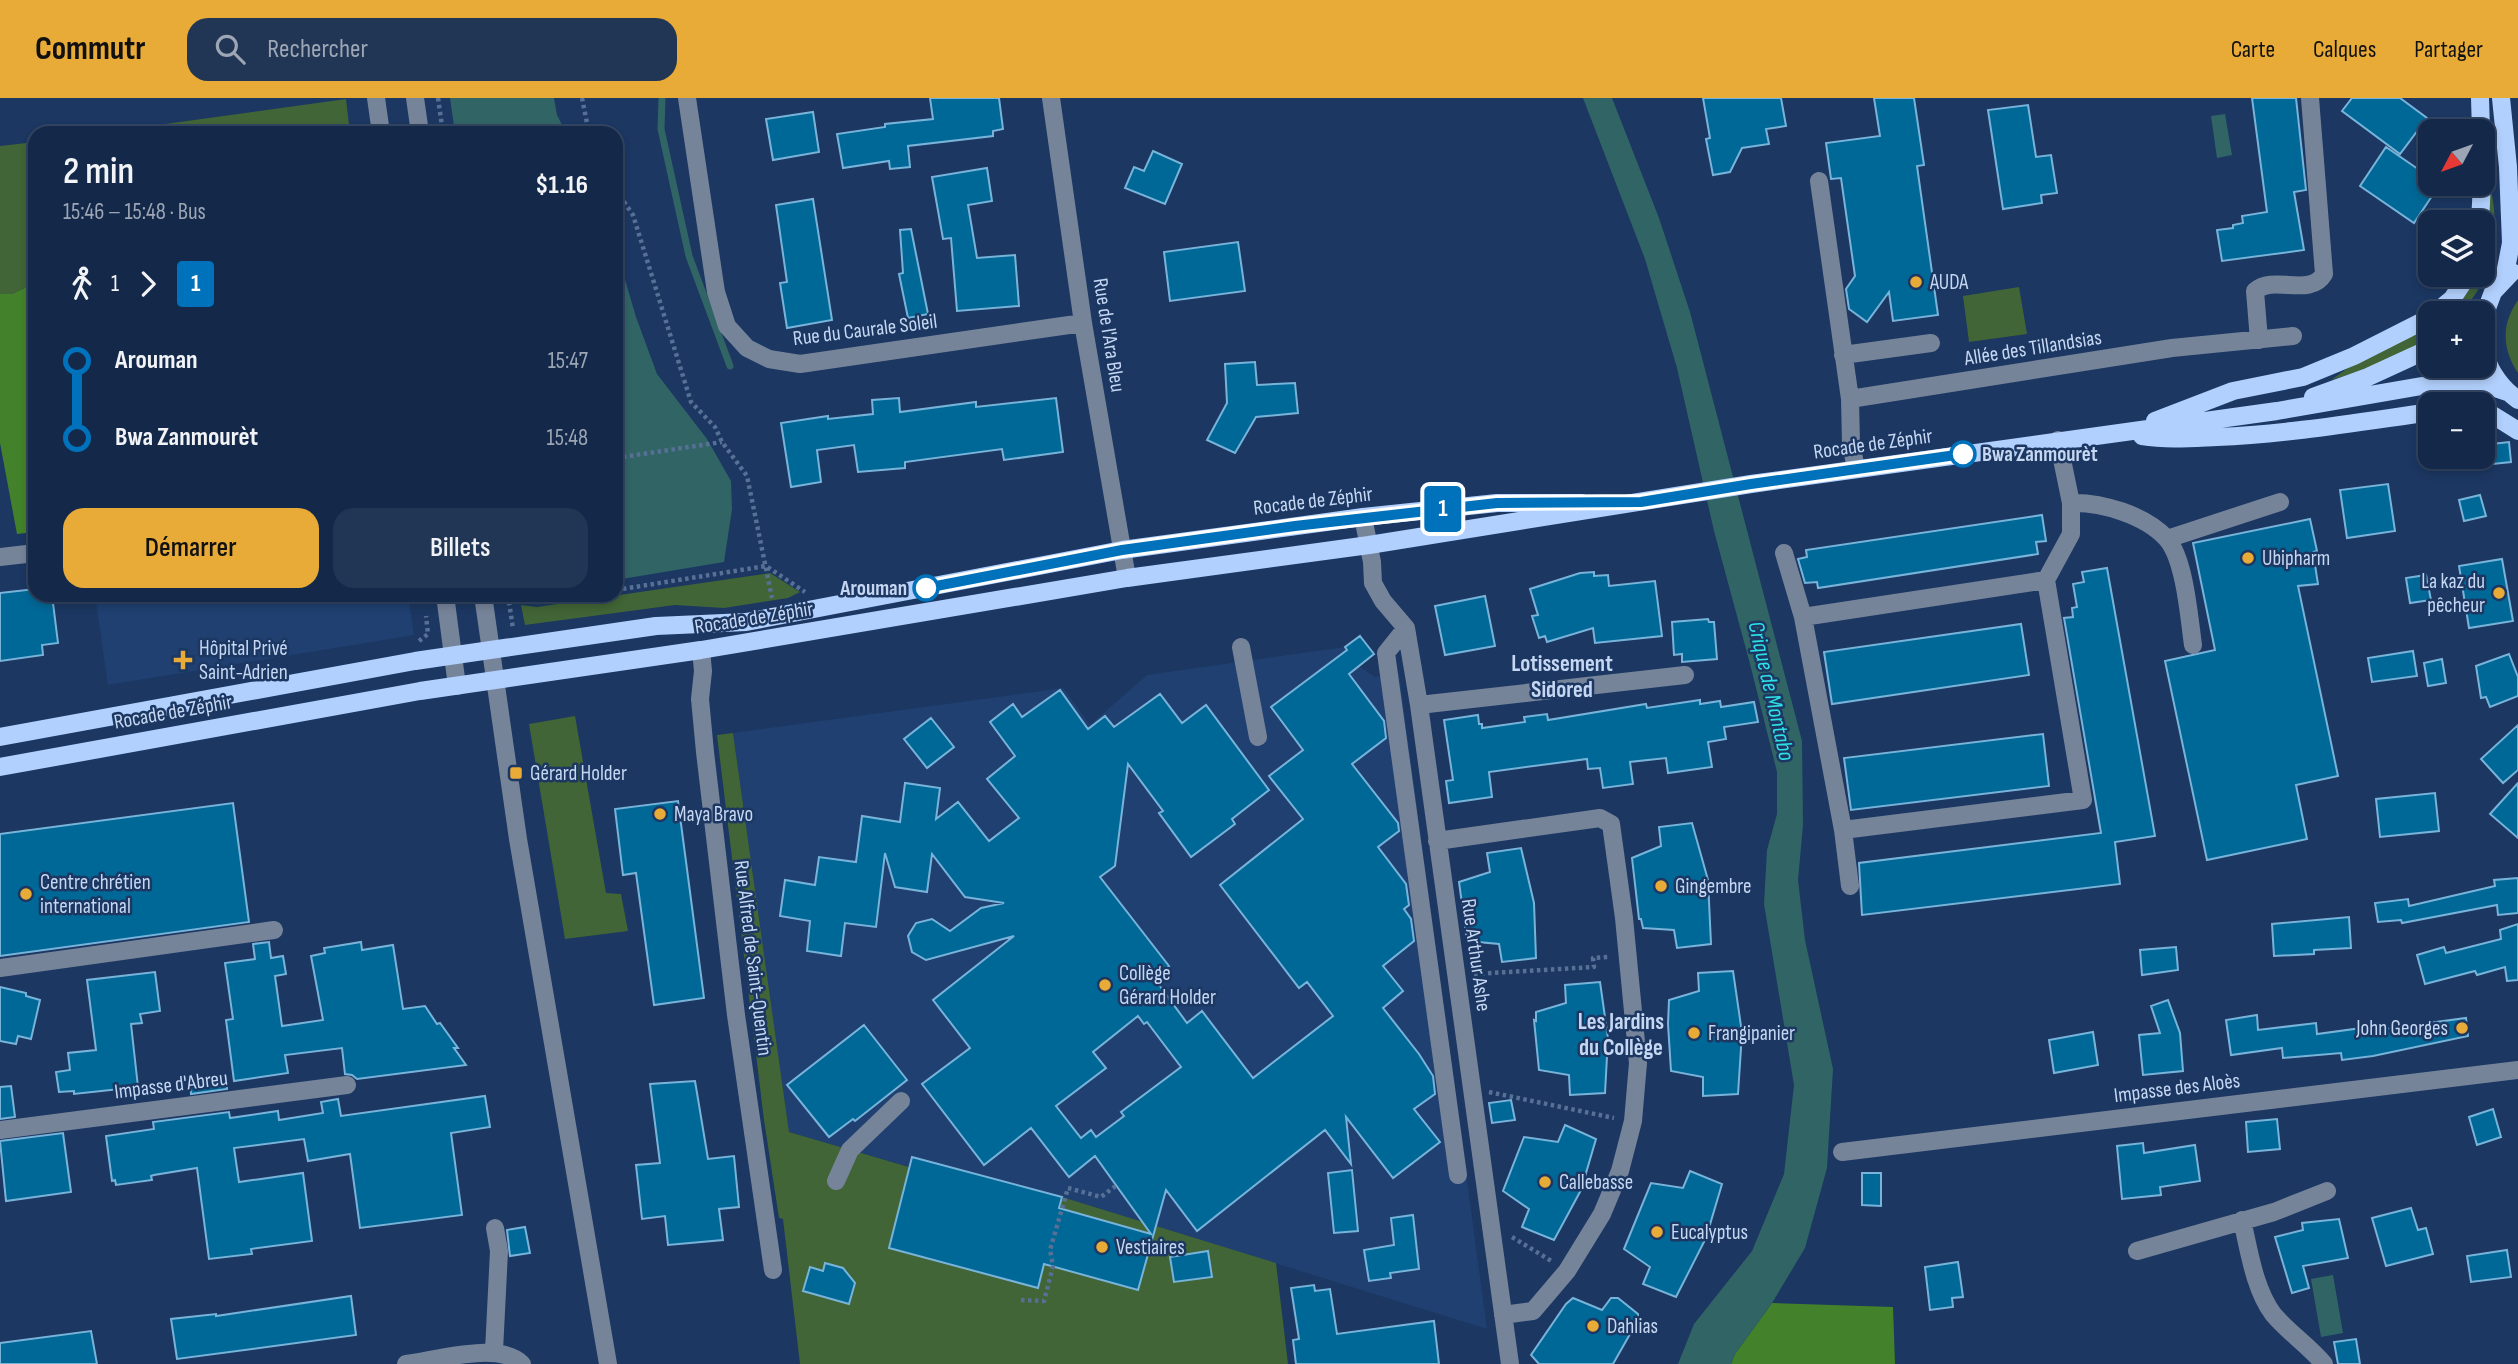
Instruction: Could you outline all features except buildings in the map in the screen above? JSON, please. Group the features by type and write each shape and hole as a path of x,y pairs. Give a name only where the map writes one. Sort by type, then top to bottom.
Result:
{"main road":[{"path":"2480,98 2481,119"},
{"path":"2489,301 2493,292 2511,273 2508,167 2501,98"},
{"path":"2450,301 2460,287"},
{"path":"2122,433 2233,391 2302,377 2354,356 2418,324"},
{"name":"Rocade de Zéphir","path":"2277,411 2368,377 2418,354"},
{"path":"2494,378 2512,396"},
{"name":"Rocade de Zéphir","path":"0,767 457,686 701,650 1127,578 1371,554 1641,502 1751,484 2277,411 2445,382 2477,382 2512,396"},
{"path":"2122,433 2161,439 2246,436 2418,414"},
{"path":"2495,417 2518,430"},
{"name":"Rocade de Zéphir","path":"0,737 491,650 656,626 746,622 1122,550 1363,517 1497,503 1641,502"}],"street":[{"path":"376,98 380,126"},
{"path":"415,98 419,126"},
{"name":"Rue du Caurale Soleil","path":"687,98 716,292 727,326 747,348 769,359 800,364 1083,323"},
{"name":"Rue de l'Ara Bleu","path":"1051,98 1083,323 1127,578"},
{"path":"2259,340 2255,291 2260,287 2276,285 2313,285 2320,282 2325,274 2310,98"},
{"path":"1819,181 1850,399 1851,443 1856,469"},
{"name":"Allée des Tillandsias","path":"1850,399 2172,348 2293,337"},
{"path":"1843,355 1931,344"},
{"path":"1843,830 2083,800 2046,580 2071,534 2071,503 2058,440"},
{"path":"2071,503 2088,502 2133,514 2167,539 2182,571 2193,645"},
{"path":"2167,539 2280,502"},
{"path":"1363,517 1371,554 1373,583 1383,601 1406,628 1386,653 1458,1175"},
{"path":"1784,553 1803,617 1843,830 1850,886"},
{"path":"0,557 28,554"},
{"path":"1803,617 2046,580"},
{"path":"446,602 457,686"},
{"path":"484,602 518,839 608,1364"},
{"name":"Rue Arthur Ashe","path":"1406,628 1510,1364"},
{"path":"1241,647 1258,737"},
{"name":"Rue Alfred de Saint-Quentin","path":"701,650 703,671 700,699 706,766 738,1029 773,1270"},
{"path":"1419,705 1685,675"},
{"path":"1437,841 1600,818 1611,824 1628,955 1638,1063 1633,1121 1620,1171 1602,1214 1567,1271 1532,1311 1503,1315"},
{"path":"0,968 274,930"},
{"name":"Impasse des Aloès","path":"1842,1152 2518,1070"},
{"name":"Impasse d'Abreu","path":"0,1130 347,1085"},
{"path":"836,1181 850,1150 901,1101"},
{"path":"2137,1251 2274,1212 2327,1191"},
{"path":"2242,1220 2253,1264 2267,1303 2274,1315 2324,1364"},
{"path":"494,1351 499,1251 495,1228"},
{"path":"406,1364 494,1351 517,1358 522,1364"}],"path":[{"path":"438,98 442,126"},
{"path":"582,98 588,126"},
{"path":"623,200 633,215 691,402 715,427 722,442 747,476 773,605"},
{"path":"623,457 722,442"},
{"path":"623,589 766,566 811,597"},
{"path":"509,602 514,634"},
{"path":"412,646 428,634 425,610"},
{"path":"1455,975 1594,967 1593,958 1628,955"},
{"path":"1471,1088 1633,1121"},
{"path":"1021,1300 1044,1301 1053,1266 1051,1250 1068,1188 1101,1197 1117,1185"},
{"path":"1491,1224 1567,1271"}],"shaded area":[{"name":"Hôpital Privé Saint-Adrien","path":"96,602 409,602 414,635 108,685"},
{"name":"Collège Gérard Holder","path":"1345,647 1359,666 1375,677 1399,673 1487,1329 1062,1197 912,1157 910,1167 789,1132 733,733 1063,688 1090,725 1147,675"}],"green space":[{"path":"346,99 349,126 151,126"},
{"path":"28,143 28,286 12,294 0,294 0,146"},
{"path":"2490,196 2492,196 2494,210 2488,210"},
{"path":"28,286 28,533 17,534 0,443 0,294 12,294"},
{"path":"2019,287 2027,334 1969,342 1963,296"},
{"path":"2470,287 2479,287 2470,301 2460,301"},
{"path":"2518,300 2518,373 2506,346 2506,327"},
{"path":"2418,333 2418,344 2407,350 2370,367 2331,380 2348,368"},
{"path":"770,573 800,592 788,598 724,608 675,605 525,625 521,605 537,607 571,602 623,602 623,594"},
{"path":"575,716 606,893 621,894 628,931 565,939 529,724"},
{"path":"733,733 789,1132 909,1167 912,1157 1062,1197 1276,1263 1288,1364 800,1364 783,1219 779,1218 764,1120 717,735"},
{"path":"1772,1303 1893,1307 1895,1364 1731,1364 1735,1354"}],"water":[{"path":"450,98 554,98 562,126 454,126"},
{"name":"Crique de Montabo","path":"1583,98 1612,98 1659,218 1690,312 1802,741 1803,825 1798,880 1805,940 1833,1069 1827,1168 1805,1248 1731,1364 1678,1364 1694,1324 1752,1251 1784,1174 1794,1085 1764,904 1767,850 1777,814 1777,772 1714,531 1677,368 1645,259"},
{"path":"2225,114 2232,155 2217,158 2211,116"},
{"path":"623,273 657,374 707,439 731,481 732,509 724,562 623,579"},
{"path":"2333,1275 2343,1333 2321,1337 2311,1279"}],"waterway":[{"path":"662,98 661,129 689,256 730,366"}],"bus line":[{"name":"1","path":"926,588 1122,550 1363,517 1497,503 1641,502 1963,454"}],"place":[{"name":"AUDA","path":"1916,282"},
{"name":"Bwa Zanmourèt","path":"1963,454"},
{"name":"Ubipharm","path":"2248,558"},
{"name":"Arouman","path":"926,588"},
{"name":"La kaz du pêcheur","path":"2499,593"},
{"name":"Hôpital Privé Saint-Adrien","path":"183,660"},
{"name":"Gérard Holder","path":"516,773"},
{"name":"Maya Bravo","path":"660,814"},
{"name":"Gingembre","path":"1661,886"},
{"name":"Centre chrétien international","path":"26,894"},
{"name":"Collège Gérard Holder","path":"1105,985"},
{"name":"John Georges","path":"2462,1028"},
{"name":"Frangipanier","path":"1694,1033"},
{"name":"Callebasse","path":"1545,1182"},
{"name":"Eucalyptus","path":"1657,1232"},
{"name":"Vestiaires","path":"1102,1247"},
{"name":"Dahlias","path":"1593,1326"}],"district":[{"name":"Lotissement Sidored","path":"1562,677"},
{"name":"Les Jardins du Collège","path":"1621,1035"}]}
